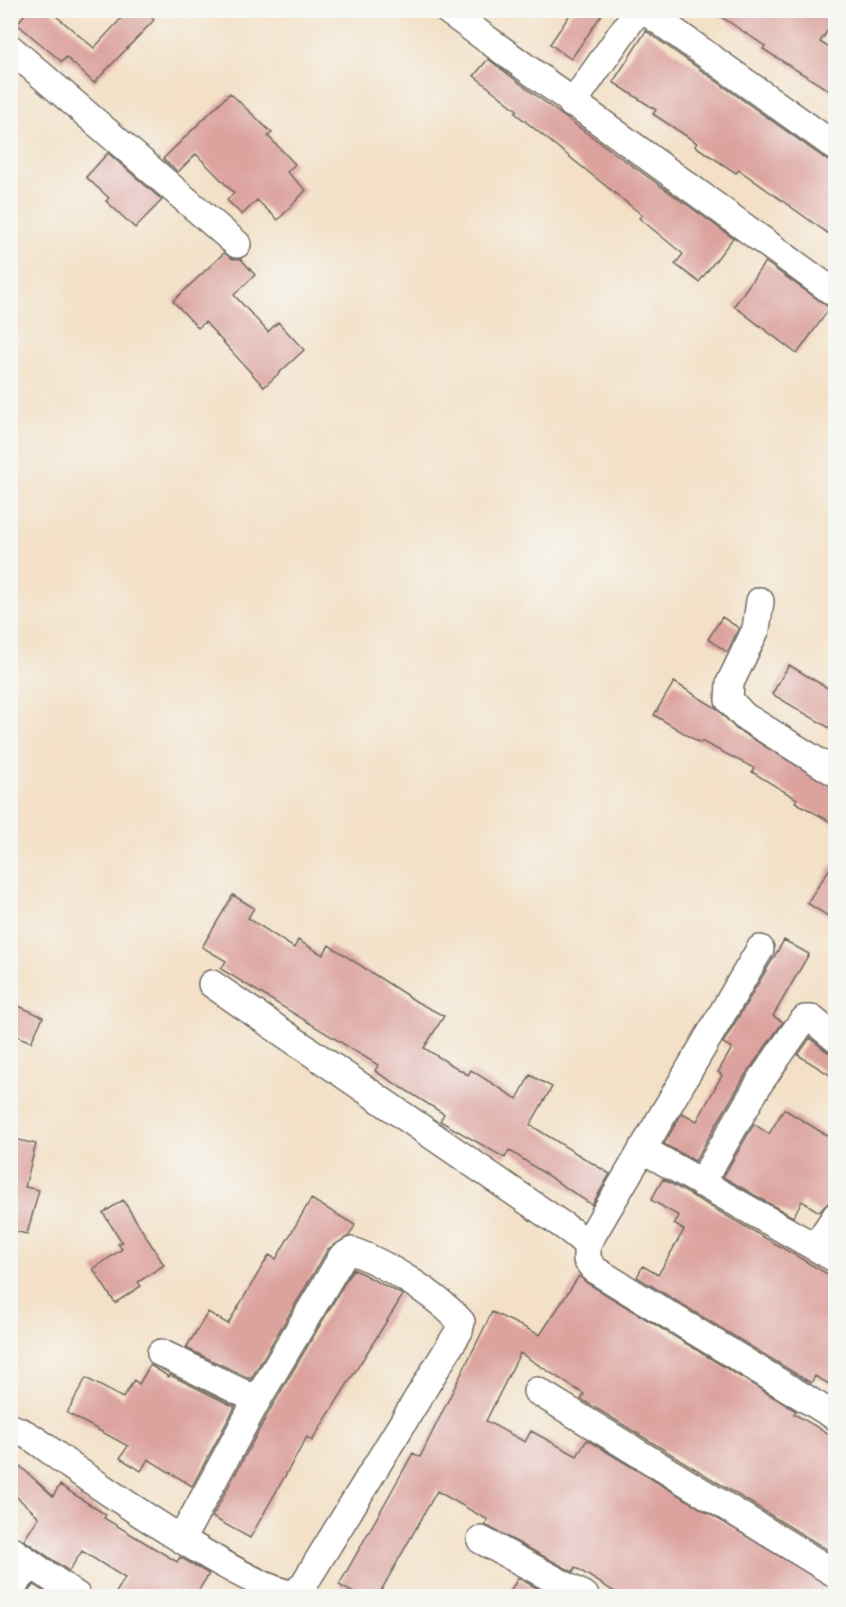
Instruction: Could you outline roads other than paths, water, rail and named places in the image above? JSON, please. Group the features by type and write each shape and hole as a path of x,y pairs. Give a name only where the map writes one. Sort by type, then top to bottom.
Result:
{"street":[{"path":"572,104 638,10"},
{"path":"644,10 836,147"},
{"path":"463,15 572,104 836,294"},
{"path":"10,48 237,244"},
{"path":"760,601 756,629 730,683 729,700 744,716 836,773"},
{"path":"760,949 587,1244 586,1260 595,1270 836,1418"},
{"path":"212,984 587,1244"},
{"path":"701,1183 760,1082 801,1023 805,1019 812,1019 836,1039"},
{"path":"642,1149 825,1253 836,1215"},
{"path":"10,1428 182,1538 244,1575 284,1594 295,1594 304,1584 459,1331 461,1322 453,1313 366,1256 352,1251 342,1257 256,1400 182,1538"},
{"path":"160,1353 256,1400"},
{"path":"537,1391 836,1574"},
{"path":"481,1540 585,1596"},
{"path":"10,1549 77,1596"},
{"path":"10,1587 32,1566"}]}
